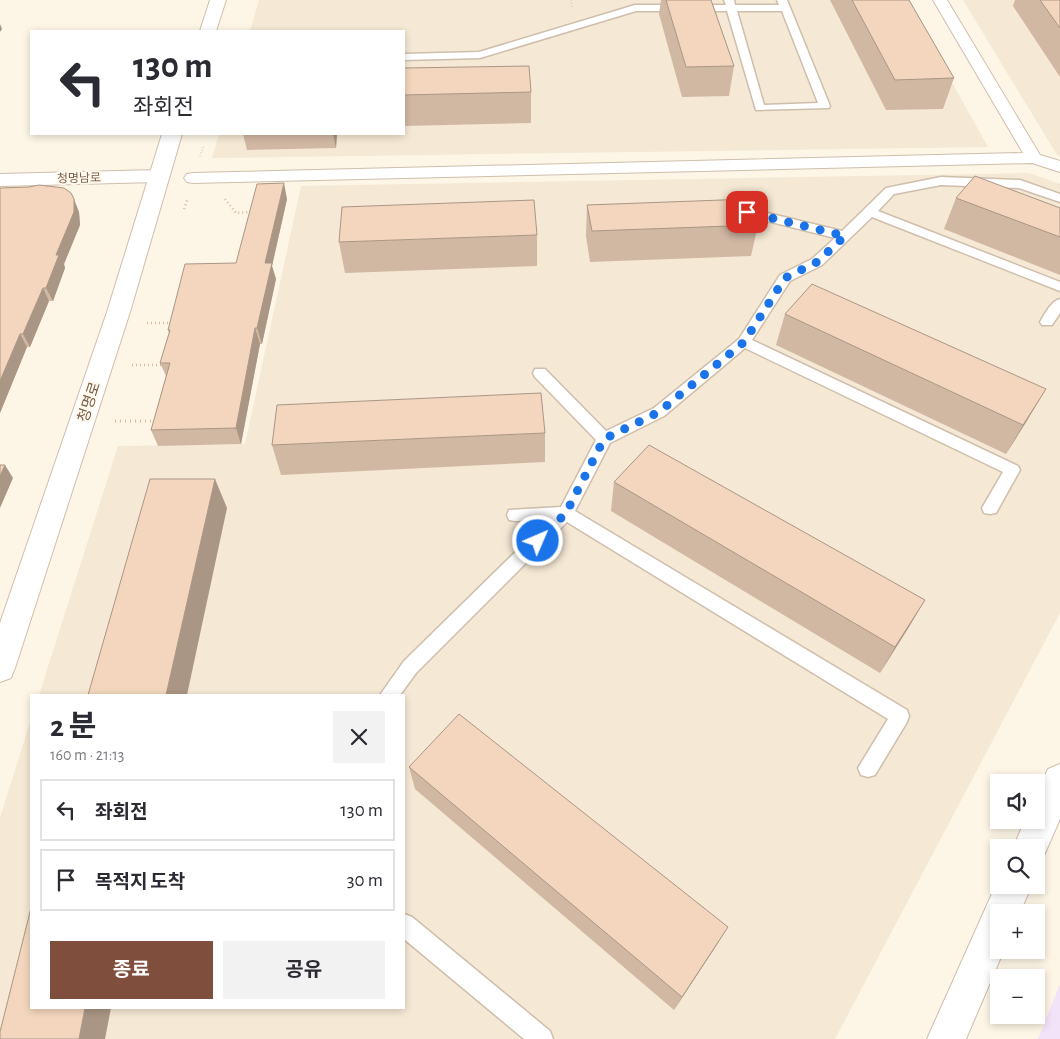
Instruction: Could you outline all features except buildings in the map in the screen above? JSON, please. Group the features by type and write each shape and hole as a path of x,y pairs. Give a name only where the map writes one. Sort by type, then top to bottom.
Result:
{"street":[{"path":"208,30 218,0"},
{"path":"940,0 1034,158"},
{"name":"청명로","path":"0,668 110,337 149,209 157,176 172,135"},
{"path":"193,178 1034,158 1060,167"},
{"name":"청명남로","path":"0,180 157,176"},
{"path":"1034,839 1060,780"},
{"path":"946,1039 990,940"}],"lane":[{"path":"405,57 480,55 636,8 730,4 784,4 824,106 760,108 730,4"},
{"path":"390,694 410,667 566,513 604,439 659,412 744,342 785,278 817,262 890,192 941,181 1020,184 1060,198"},
{"path":"747,212 845,236"},
{"path":"870,212 1060,287"},
{"path":"1047,322 1060,303"},
{"path":"744,342 1012,470 990,508"},
{"path":"540,373 604,439"},
{"path":"515,516 566,513 900,716 868,768"},
{"path":"405,926 542,1039"}],"path":[{"path":"220,193 236,213 248,212"},
{"path":"147,324 181,323"},
{"path":"132,365 171,365"},
{"path":"115,421 165,421"}],"shaded area":[{"path":"259,0 906,0 988,147 212,158 219,135 405,135 405,30 250,30"},
{"path":"963,0 1060,0 1060,156 1057,155"},
{"path":"1029,173 1060,184 1060,613 835,1039 0,1039 0,818 30,722 30,1009 405,1009 405,694 39,694 118,446 245,444 301,186"},
{"path":"1060,984 1060,1039 1038,1039"}],"route":[{"path":"538,541 566,513 604,439 659,412 744,342 785,278 817,262 845,236 747,212"}]}
